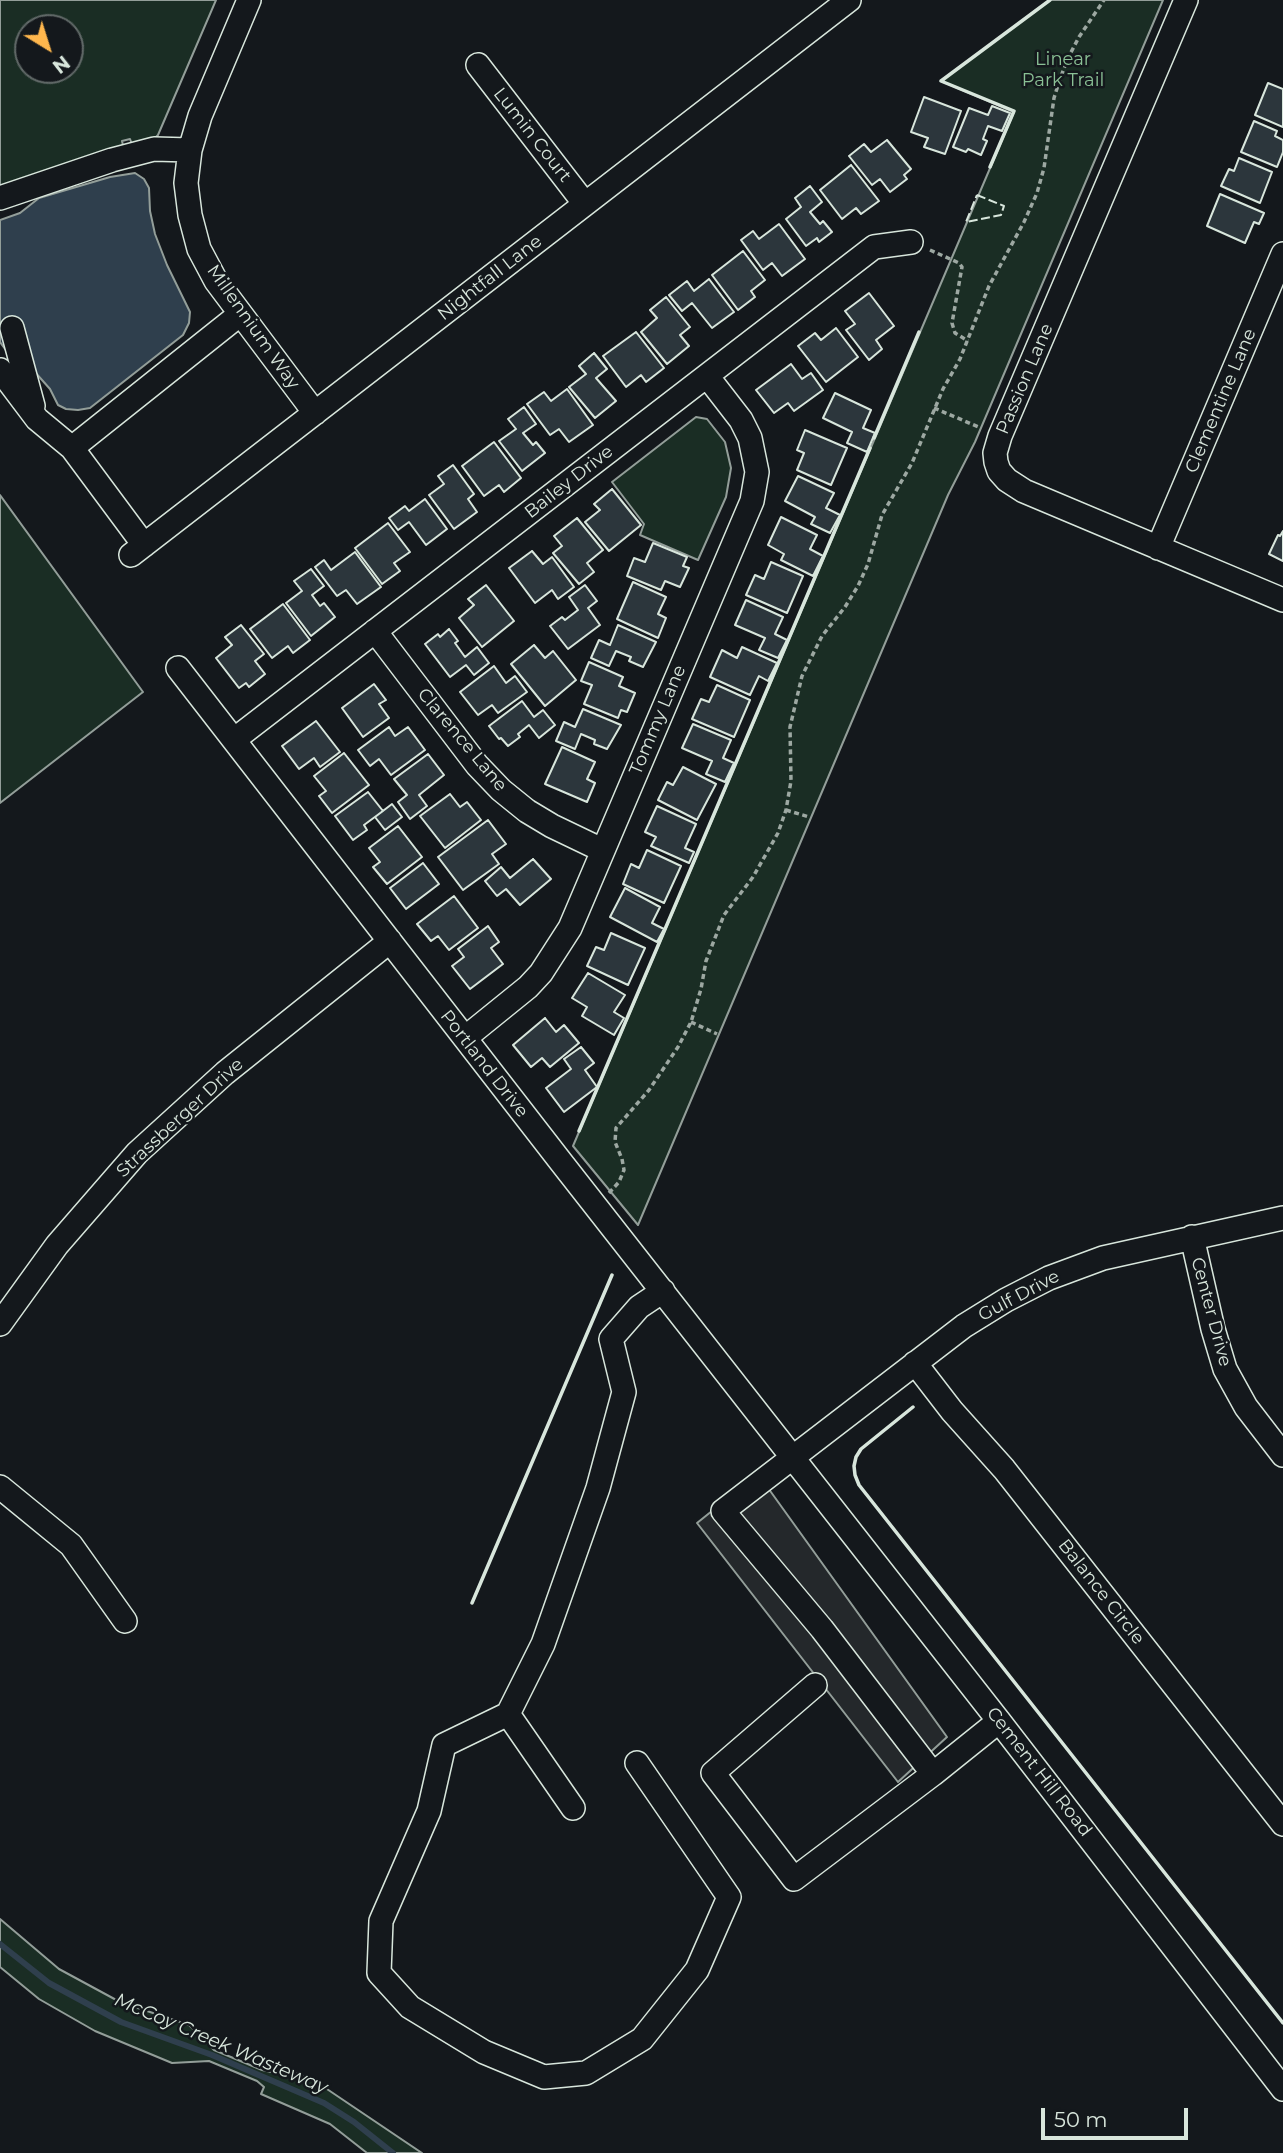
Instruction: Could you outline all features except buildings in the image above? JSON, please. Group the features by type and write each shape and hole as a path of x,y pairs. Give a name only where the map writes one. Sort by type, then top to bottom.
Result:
{"street":[{"name":"Millennium Way","path":"249,0 200,116 190,150 186,183 190,215 200,249 216,281 315,413"},
{"name":"Nightfall Lane","path":"72,448 137,550 849,0"},
{"name":"Passion Lane","path":"1186,0 1000,436 995,453 996,462 999,471 1007,480 1024,491 1283,600"},
{"name":"Lumin Court","path":"478,65 585,204"},
{"path":"0,198 112,159 154,149 190,150"},
{"name":"Bailey Drive","path":"234,740 874,247 911,242"},
{"name":"Clementine Lane","path":"1158,548 1283,254"},
{"path":"0,370 37,419 72,448 239,314"},
{"path":"12,328 37,419"},
{"name":"Tommy Lane","path":"465,1038 514,1000 541,973 570,928 752,501 756,486 755,457 750,438 741,421 707,376"},
{"name":"Clarence Lane","path":"375,631 477,765 501,790 527,811 552,826 602,850"},
{"name":"Portland Drive","path":"178,668 794,1457"},
{"name":"Strassberger Drive","path":"0,1324 57,1245 137,1153 225,1073 390,942"},
{"name":"Gulf Drive","path":"933,1774 822,1629 723,1511 964,1326 1006,1300 1049,1278 1104,1258 1283,1218"},
{"name":"Center Drive","path":"1192,1237 1225,1369 1246,1408 1283,1455"},
{"path":"637,1763 729,1896 697,1970 642,2039 586,2073 544,2077 484,2052 410,2007 379,1973 382,1920 429,1811 444,1745 509,1714 543,1644 598,1488 624,1392 611,1339 639,1307 663,1291"},
{"name":"Balance Circle","path":"915,1363 952,1411 1004,1469 1283,1824"},
{"name":"Cement Hill Road","path":"794,1457 1283,2089"},
{"path":"0,1487 71,1545 125,1620"},
{"path":"815,1685 713,1773 794,1879 999,1721"},
{"path":"509,1714 573,1808"}],"path":[{"path":"595,1205 615,1187 622,1176 624,1165 614,1134 618,1124 665,1068 691,1022 706,961 724,915 766,857 778,834 786,810 791,780 790,727 802,676 822,636 858,586 868,564 882,515 912,463 934,408 968,341 989,286 1037,193 1049,141 1054,98 1068,58 1104,0"},
{"path":"911,242 959,263 962,267 952,323 955,333 968,341"},
{"path":"934,408 1000,436"},
{"path":"786,810 809,817"},
{"path":"691,1022 717,1034"}],"green space":[{"path":"0,0 216,0 158,135 151,142 133,147 130,139 122,141 124,150 0,190"},
{"name":"Linear Park Trail","path":"1050,0 1163,0 975,442 948,495 638,1225 573,1146 1014,112 941,81"},
{"path":"696,417 707,419 725,442 731,468 726,497 698,560 640,535 644,524 612,482"},
{"path":"0,495 143,692 0,803"},
{"path":"0,1919 59,1969 120,2002 189,2025 214,2050 262,2070 271,2072 274,2064 315,2081 422,2153 367,2153 330,2124 261,2094 264,2087 257,2081 209,2061 172,2063 95,2031 39,1999 0,1967"}],"shaded area":[{"path":"758,1474 947,1737 898,1782 697,1523"}],"water":[{"path":"135,173 144,179 149,188 155,234 190,312 189,323 183,335 90,408 66,409 58,405 50,389 26,362 16,364 0,342 0,220 20,213 39,198 110,177"}],"waterway":[{"name":"McCoy Creek Wasteway","path":"0,1944 49,1983 121,2022 212,2055 324,2103 354,2122 393,2153"}],"fence":[{"path":"977,195 1004,206 1001,215 966,222 977,195"}],"wall":[{"path":"990,167 1014,111 941,81 1050,0"},
{"path":"874,438 919,332"},
{"path":"579,1131 870,448"},
{"path":"472,1603 612,1275"},
{"path":"913,1407 861,1449 854,1466 859,1485 1283,2023"}]}
